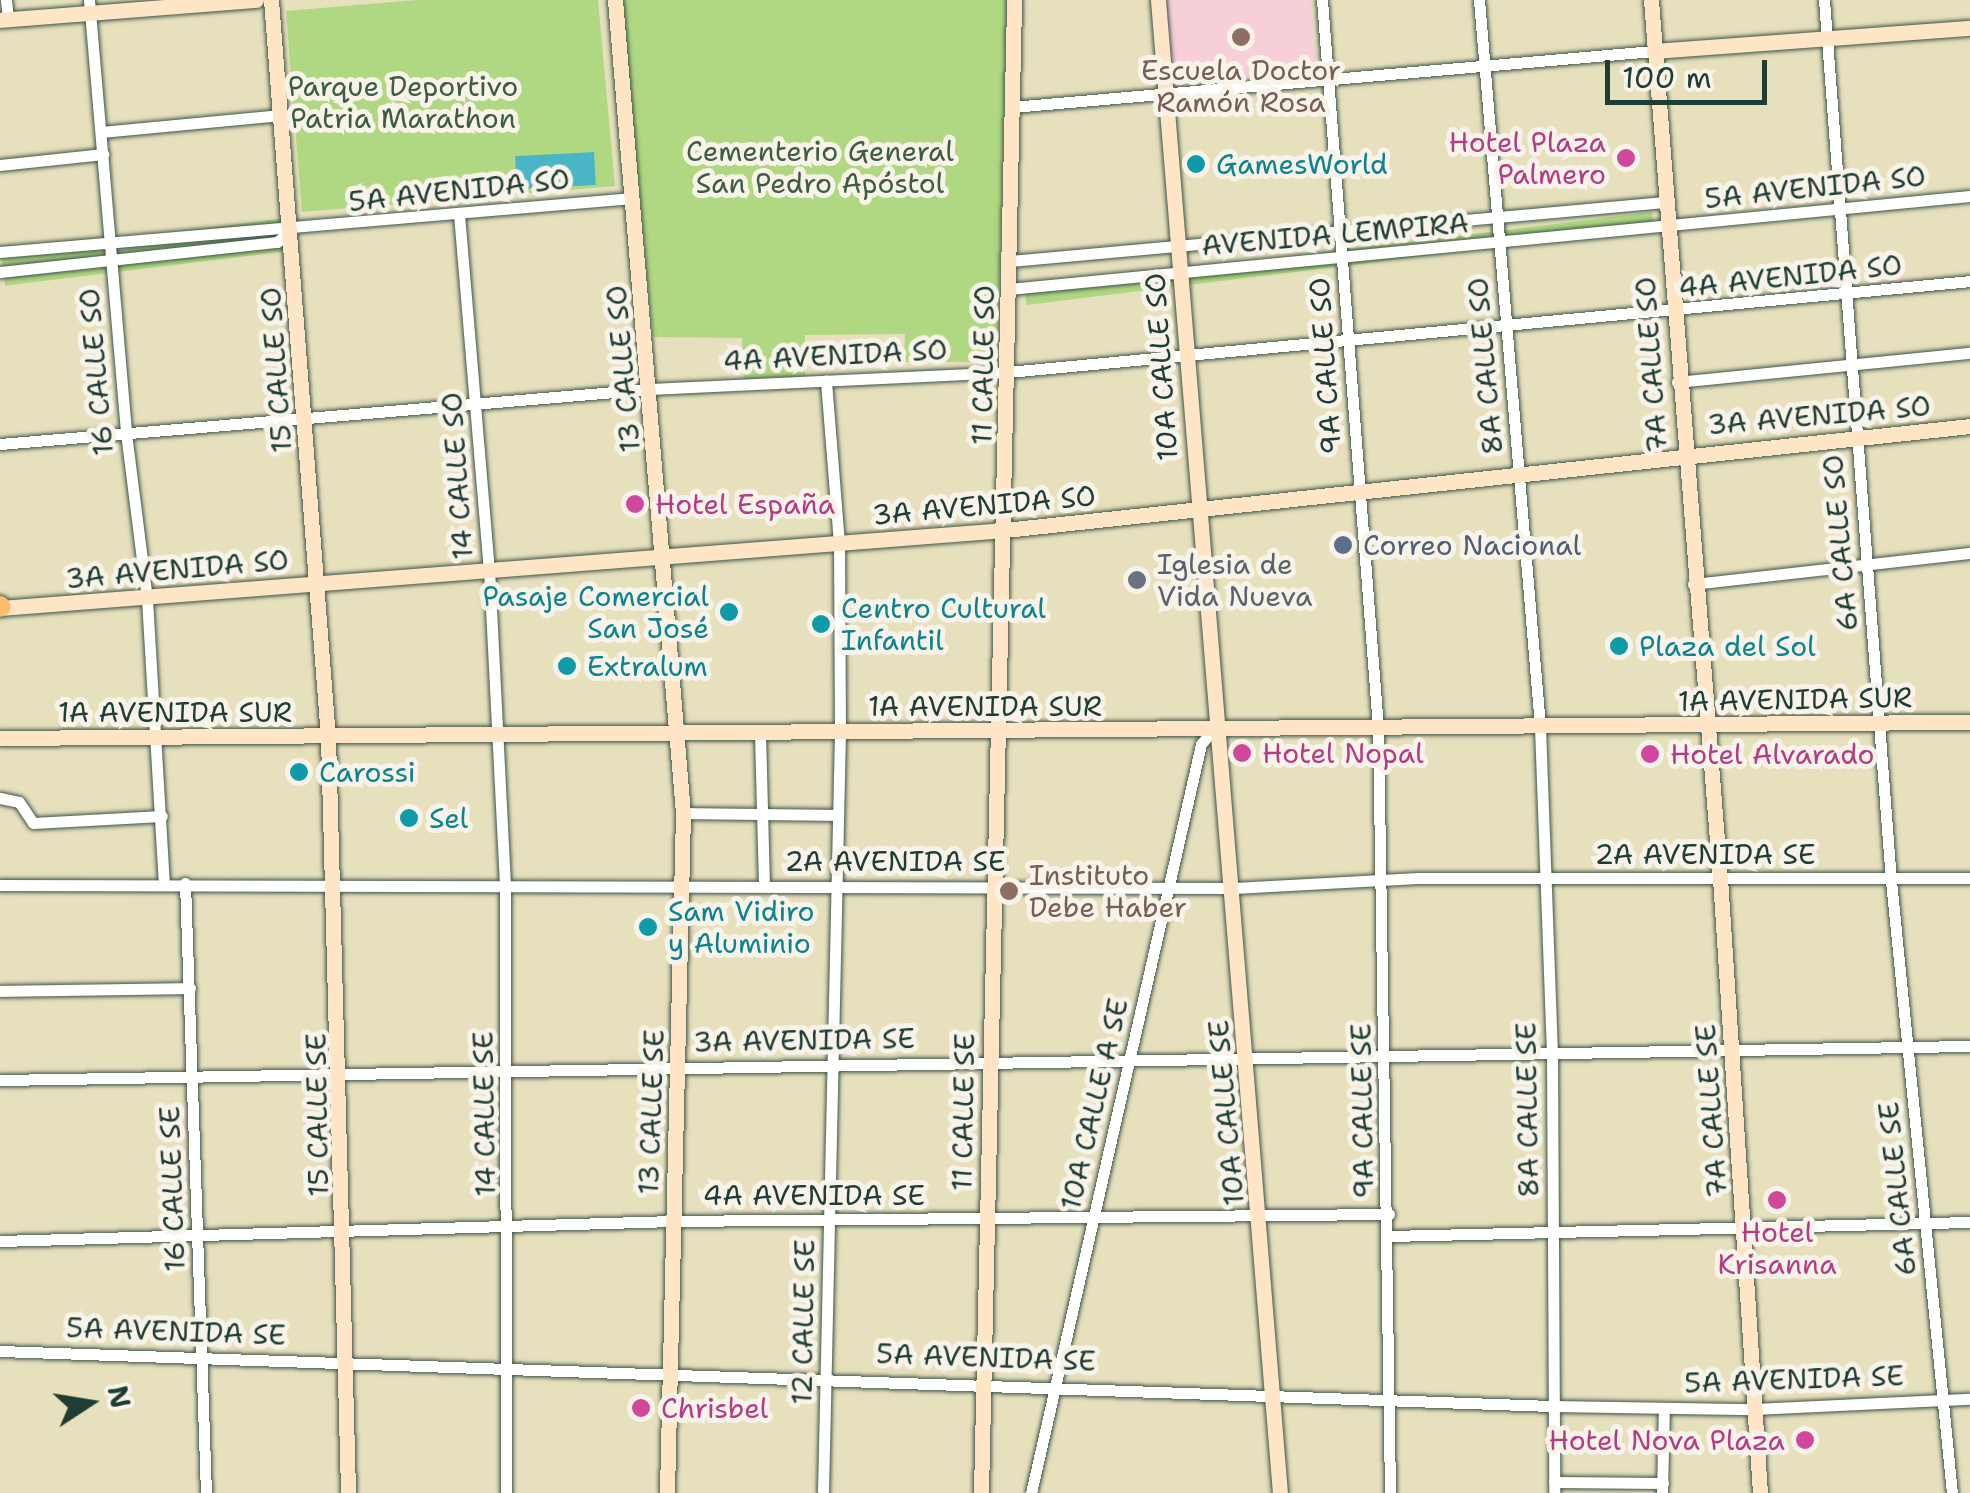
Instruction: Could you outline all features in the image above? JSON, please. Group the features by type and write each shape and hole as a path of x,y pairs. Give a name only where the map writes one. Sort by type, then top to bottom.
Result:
{"street":[{"path":"6,0 4,20 90,7 256,0"},
{"name":"15 CALLE SO","path":"271,0 319,581 328,737"},
{"name":"13 CALLE SO","path":"615,0 666,558 676,734"},
{"name":"11 CALLE SO","path":"998,731 1014,0"},
{"name":"10A CALLE SO","path":"1158,0 1214,730"},
{"name":"9A CALLE SO","path":"1322,0 1378,728"},
{"name":"8A CALLE SO","path":"1479,0 1540,727"},
{"name":"7A CALLE SO","path":"1651,0 1682,453 1708,726"},
{"name":"6A CALLE SO","path":"1824,0 1849,365 1882,722 1891,881"},
{"name":"16 CALLE SO","path":"90,7 126,434 147,599 159,738"},
{"path":"1012,108 1654,51 1970,28"},
{"path":"100,132 281,115"},
{"path":"0,165 102,154"},
{"name":"5A AVENIDA SO","path":"1666,228 1970,196"},
{"name":"5A AVENIDA SO","path":"290,231 632,198"},
{"name":"AVENIDA LEMPIRA","path":"1010,261 1664,202"},
{"name":"14 CALLE SO","path":"460,214 477,403 498,736"},
{"path":"0,252 279,225 290,231 277,242 0,272"},
{"name":"AVENIDA LEMPIRA","path":"1009,290 1666,228"},
{"name":"4A AVENIDA SO","path":"0,444 650,389 1008,372 1672,314 1970,282"},
{"path":"1677,382 1970,353"},
{"name":"12 CALLE SE","path":"823,1493 840,732 839,543 826,381"},
{"name":"3A AVENIDA SO","path":"0,607 147,599 319,581 1004,530 1682,453 1970,426"},
{"path":"1693,584 1970,553"},
{"name":"1A AVENIDA SUR","path":"0,738 1970,722"},
{"name":"7A CALLE SE","path":"1708,726 1760,1493"},
{"name":"8A CALLE SE","path":"1540,727 1552,1052 1554,1488"},
{"name":"9A CALLE SE","path":"1378,728 1384,880 1390,1493"},
{"name":"10A CALLE A SE","path":"1030,1493 1172,887 1201,744 1214,730"},
{"name":"10A CALLE SE","path":"1214,730 1234,888 1280,1493"},
{"name":"11 CALLE SE","path":"981,1493 998,731"},
{"path":"760,733 764,886"},
{"name":"13 CALLE SE","path":"667,1493 685,887 676,734"},
{"name":"14 CALLE SE","path":"498,736 509,1071 510,1368 506,1493"},
{"name":"15 CALLE SE","path":"328,737 340,1075 348,1493"},
{"path":"159,738 164,883"},
{"path":"0,798 19,802 33,822 162,816"},
{"path":"683,813 837,815"},
{"name":"2A AVENIDA SE","path":"0,885 994,884 1234,888 1384,880 1970,878"},
{"name":"6A CALLE SE","path":"1891,881 1952,1493"},
{"name":"16 CALLE SE","path":"185,883 206,1493"},
{"path":"0,990 190,988"},
{"name":"3A AVENIDA SE","path":"0,1080 1970,1046"},
{"name":"4A AVENIDA SE","path":"0,1241 673,1221 1092,1220 1389,1214"},
{"path":"1389,1236 1970,1222"},
{"name":"5A AVENIDA SE","path":"0,1352 203,1355 347,1363 1055,1384 1553,1406 1754,1410 1970,1398"},
{"path":"1554,1488 1663,1488 1664,1408"}],"shaded area":[{"name":"Escuela Doctor Ramón Rosa","path":"1165,0 1311,0 1317,74 1171,86"}],"green space":[{"name":"Parque Deportivo Patria Marathon","path":"416,0 598,0 615,186 302,212 286,11"},
{"name":"Cementerio General San Pedro Apóstol","path":"621,0 1007,0 997,362 904,362 905,334 805,335 805,376 744,379 742,338 653,337"},
{"path":"1652,212 1654,228 1027,305 1025,289"},
{"path":"295,217 299,250 5,286 1,253"}],"water":[{"path":"594,152 596,185 517,189 515,156"}],"place":[{"name":"Escuela Doctor Ramón Rosa","path":"1241,37"},
{"name":"Hotel Plaza Palmero","path":"1626,158"},
{"name":"GamesWorld","path":"1196,164"},
{"name":"Hotel España","path":"635,504"},
{"name":"Correo Nacional","path":"1343,545"},
{"name":"Iglesia de Vida Nueva","path":"1137,580"},
{"name":"Pasaje Comercial San José","path":"729,612"},
{"name":"Centro Cultural Infantil","path":"821,624"},
{"name":"Plaza del Sol","path":"1619,646"},
{"name":"Extralum","path":"567,666"},
{"name":"Hotel Nopal","path":"1242,753"},
{"name":"Hotel Alvarado","path":"1650,754"},
{"name":"Carossi","path":"299,772"},
{"name":"Sel","path":"409,818"},
{"name":"Instituto Debe Haber","path":"1009,891"},
{"name":"Sam Vidiro y Aluminio","path":"648,927"},
{"name":"Hotel Krisanna","path":"1777,1200"},
{"name":"Chrisbel","path":"641,1408"},
{"name":"Hotel Nova Plaza","path":"1805,1440"}]}
